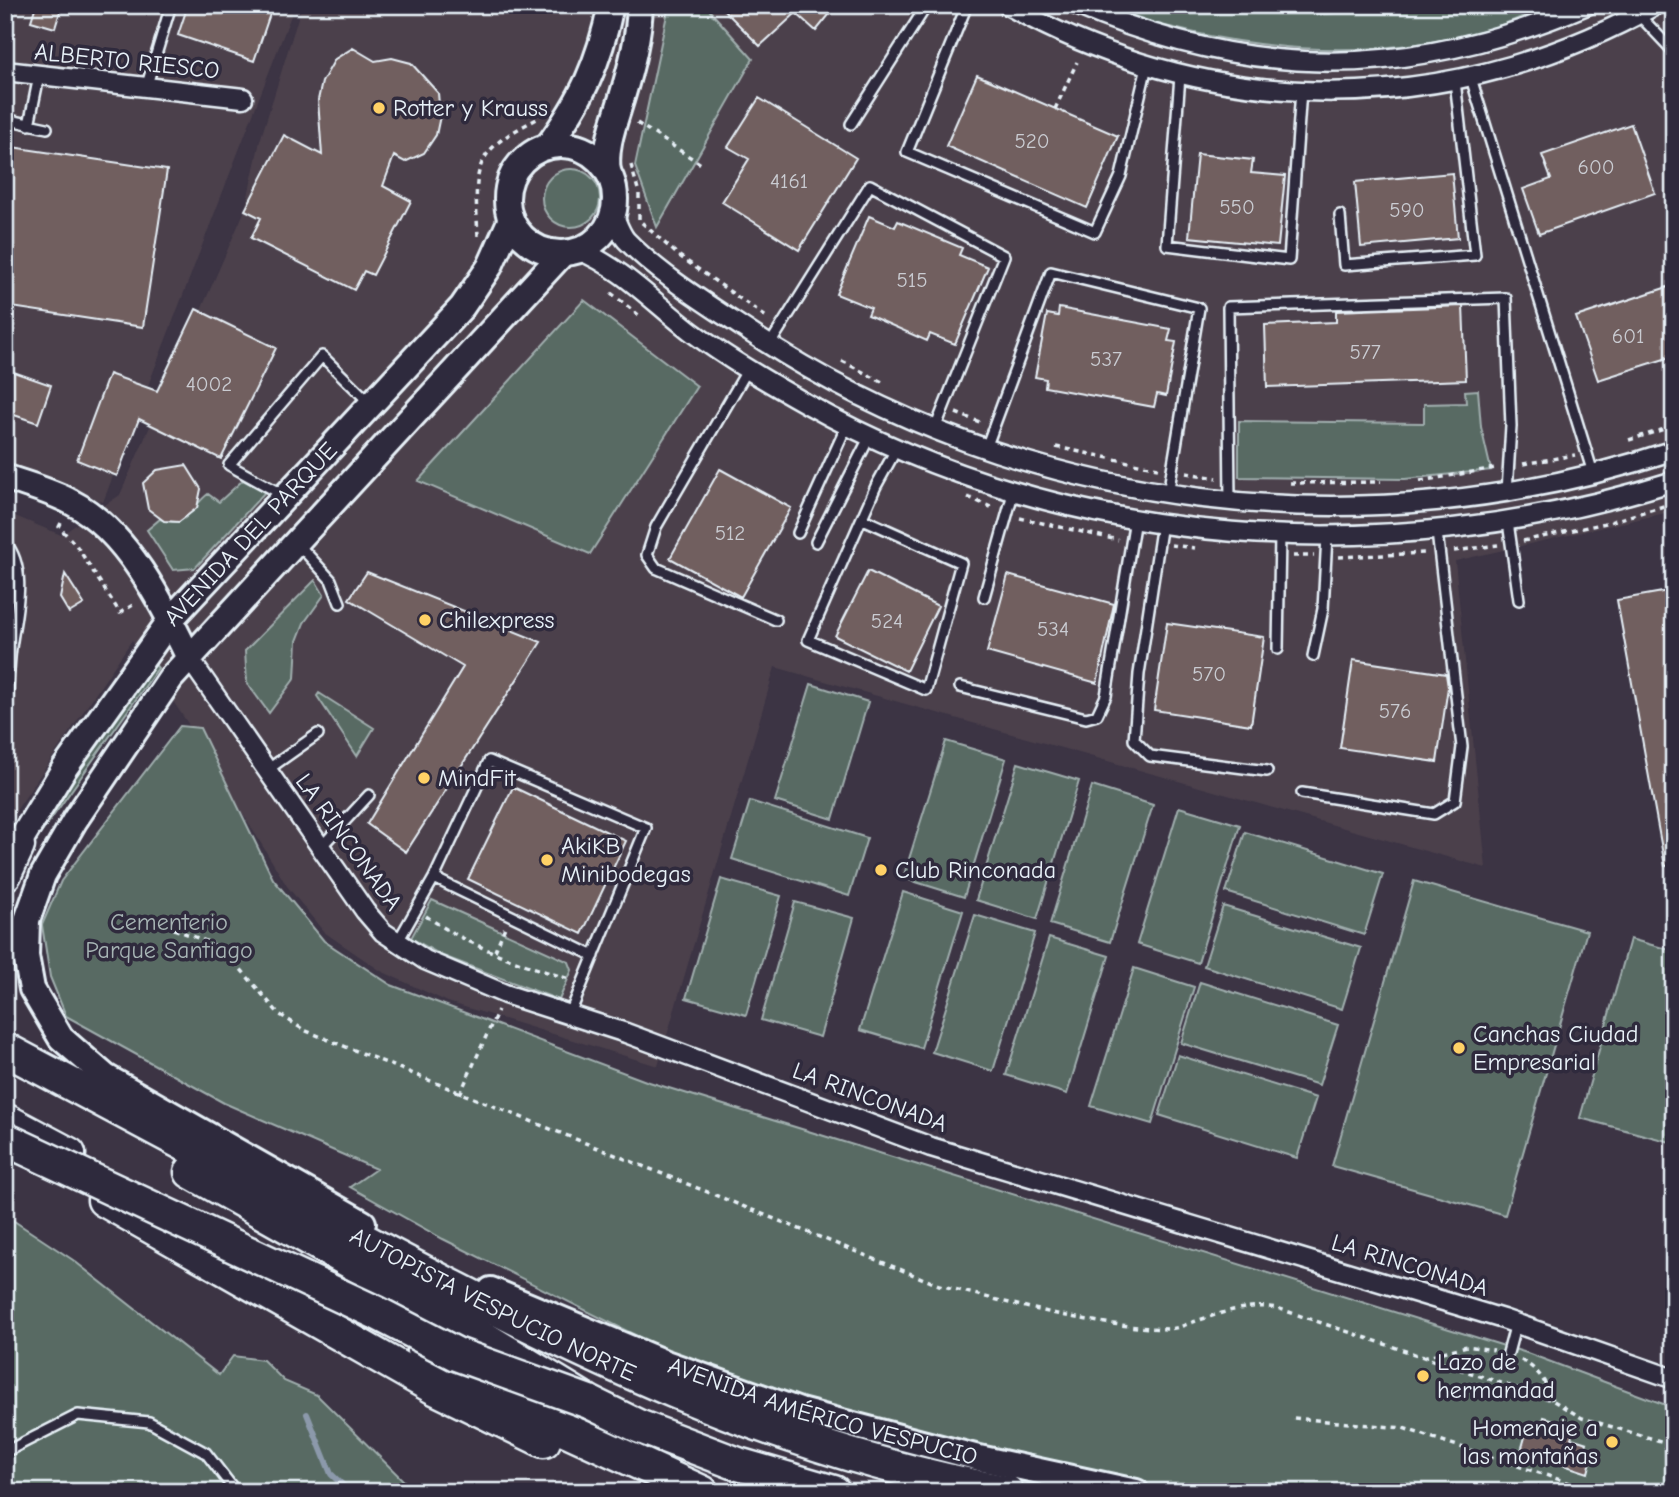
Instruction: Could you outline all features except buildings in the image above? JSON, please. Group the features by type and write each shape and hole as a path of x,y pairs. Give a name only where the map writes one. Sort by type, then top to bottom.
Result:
{"highway":[{"name":"AUTOPISTA VESPUCIO NORTE","path":"5,1049 492,1308 604,1363 783,1433 983,1489 1007,1492"},
{"path":"5,1070 444,1314 589,1402 638,1426 738,1464 834,1492"},
{"path":"5,1120 216,1230 545,1420 702,1492"},
{"path":"5,1139 375,1312 456,1354 589,1402"},
{"path":"72,1183 433,1387 562,1450 668,1492"}],"street":[{"path":"547,147 572,114 592,75 602,49 611,5"},
{"path":"570,252 600,236 613,214 615,200 606,159 632,62 640,5"},
{"path":"1007,5 1023,10 1093,48 1180,76 1232,85 1301,90 1378,90 1463,80 1571,47 1656,5"},
{"path":"1076,5 1118,23 1193,46 1264,58 1332,62 1378,62 1478,44 1530,29 1587,5"},
{"path":"1327,90 1335,86 1340,77 1338,67 1332,62"},
{"path":"1378,62 1372,72 1378,90"},
{"name":"ALBERTO RIESCO","path":"5,71 243,98"},
{"path":"608,172 597,159 582,149 565,145 547,147 527,158 512,177 507,192 511,219 521,236 533,245 604,261 696,335 748,369 847,425 897,448 1014,490 1162,523 1280,535 1326,536 1437,532 1508,522 1605,502 1674,481"},
{"path":"613,214 624,237 639,251 719,312 769,345 860,397 986,448 1106,483 1168,495 1230,502 1371,506 1507,494 1594,474 1674,450"},
{"name":"AVENIDA DEL PARQUE","path":"9,861 64,769 171,619 373,405 474,291 501,246 511,219"},
{"name":"AVENIDA DEL PARQUE","path":"48,866 148,708 190,657 570,252"},
{"path":"5,477 71,501 104,524 155,591 190,657"},
{"name":"LA RINCONADA","path":"190,657 365,911 397,943 425,960 505,994 626,1033 931,1147 1516,1323 1674,1379"},
{"name":"AVENIDA AMÉRICO VESPUCIO","path":"48,866 35,892 27,920 26,956 32,989 47,1019 69,1047 118,1084 393,1240 504,1297 663,1362 800,1411 979,1458 1136,1492"}],"lane":[{"path":"146,88 171,5"},
{"path":"851,124 927,5"},
{"path":"967,5 908,152 1095,232 1121,176 1147,66"},
{"path":"1639,15 1674,52"},
{"path":"29,125 39,76"},
{"path":"1180,76 1167,245 1289,260 1301,90"},
{"path":"1340,215 1344,265 1475,256 1463,80"},
{"path":"1463,80 1594,474"},
{"path":"5,119 47,128"},
{"path":"769,345 870,185 1004,256 935,429"},
{"path":"986,448 1051,272 1199,308 1168,495"},
{"path":"1230,502 1228,307 1506,298 1511,426 1506,467 1507,494"},
{"path":"285,497 229,466 322,356 373,405"},
{"path":"748,369 656,527 647,555 656,568 776,620"},
{"path":"797,533 847,425"},
{"path":"816,542 870,436"},
{"path":"863,519 961,563 926,690 808,640 863,519 897,448"},
{"path":"984,597 1014,490"},
{"path":"960,687 1086,718 1097,715 1106,696 1135,519"},
{"path":"1508,522 1519,600"},
{"path":"1162,523 1139,674 1134,740 1150,756 1267,771"},
{"path":"1302,793 1434,814 1455,801 1462,747 1437,532"},
{"path":"1278,649 1280,535"},
{"path":"1313,656 1323,609 1326,536"},
{"path":"5,542 17,566 19,605 11,650 5,724"},
{"path":"296,543 331,580 340,603"},
{"path":"267,770 318,734"},
{"path":"397,943 433,878 489,761 646,828 569,1016"},
{"path":"320,849 369,795"},
{"path":"433,878 594,956"},
{"path":"1508,1353 1516,1323"},
{"path":"5,1452 78,1415 149,1422 206,1453 236,1492"}],"path":[{"path":"1055,109 1077,62"},
{"path":"634,134 640,110"},
{"path":"478,239 476,188 479,166 487,151 510,131 541,117"},
{"path":"637,123 701,164"},
{"path":"628,155 639,193 639,220 678,256 779,326"},
{"path":"607,290 616,297"},
{"path":"838,359 887,385"},
{"path":"943,408 993,427"},
{"path":"1412,482 1587,453 1674,426"},
{"path":"1049,445 1229,480"},
{"path":"1284,483 1387,482"},
{"path":"71,501 59,527 76,545 120,612"},
{"path":"416,909 443,928 583,984"},
{"path":"495,951 510,915"},
{"path":"174,929 211,943 233,960 279,1014 304,1030 939,1285 1074,1315 1171,1329 1237,1308 1259,1305 1277,1308 1552,1400 1582,1418 1674,1446"},
{"path":"460,1094 505,994"},
{"path":"1294,1418 1403,1428 1597,1492"}],"shaded area":[{"path":"5,5 295,5 103,502 5,463"},
{"path":"302,5 1674,5 1674,511 1455,561 1486,868 775,667 658,1066 448,1002 381,971 324,932 287,886 187,722 132,640 5,827 5,512 61,535 120,495 245,210 260,141"}],"green space":[{"path":"669,5 710,5 710,11 753,59 657,227 635,166"},
{"path":"1095,5 1253,5 1322,14 1391,9 1395,5 1551,5 1499,26 1442,40 1392,47 1342,49 1292,48 1242,42 1193,33"},
{"path":"565,169 577,169 592,177 600,192 600,204 592,219 577,227 565,227 550,219 542,204 542,192 550,177"},
{"path":"584,300 697,386 590,554 418,481"},
{"path":"1478,390 1481,427 1491,470 1405,479 1239,477 1239,421 1424,423 1424,404 1466,403 1465,391"},
{"path":"243,480 265,492 195,568 173,570 147,530 160,519 169,522 183,519 208,494 219,502"},
{"path":"315,580 324,595 304,623 297,641 295,678 269,713 247,683 245,651"},
{"path":"153,662 158,668 23,859 55,801"},
{"path":"811,684 868,702 833,819 775,801"},
{"path":"319,693 374,728 357,756 317,696"},
{"name":"Cementerio Parque Santiago","path":"180,726 200,728 273,879 324,941 391,985 646,1081 1527,1353 1674,1408 1674,1492 1164,1492 1013,1458 795,1400 669,1352 443,1239 350,1187 376,1169 224,1103 66,1016 50,977 42,925 61,881"},
{"path":"946,741 1006,759 964,897 903,878"},
{"path":"1018,763 1079,781 1037,919 976,900"},
{"path":"1092,786 1153,805 1110,942 1050,924"},
{"path":"750,801 867,838 849,896 732,859"},
{"path":"1179,807 1240,825 1198,963 1137,944"},
{"path":"1245,832 1383,874 1364,935 1226,892"},
{"path":"721,879 781,896 746,1015 686,998"},
{"name":"Canchas Ciudad Empresarial","path":"1414,881 1587,931 1505,1215 1332,1166"},
{"path":"903,892 963,911 921,1048 860,1030"},
{"path":"432,900 569,962 572,970 559,1000 443,956 411,938"},
{"path":"795,902 854,918 820,1037 761,1020"},
{"path":"1223,906 1361,948 1342,1009 1204,966"},
{"path":"975,915 1035,933 993,1071 932,1052"},
{"path":"1049,938 1109,956 1067,1094 1006,1075"},
{"name":"Canchas Ciudad Empresarial","path":"1630,939 1674,951 1674,1143 1580,1118"},
{"path":"1134,968 1194,987 1152,1124 1091,1106"},
{"path":"1200,982 1338,1025 1319,1085 1181,1043"},
{"path":"1178,1055 1316,1098 1297,1158 1159,1115"},
{"path":"5,1215 73,1260 219,1375 233,1356 263,1360 284,1381 317,1395 415,1492 5,1492"}],"waterway":[{"path":"307,1414 331,1474 350,1492"}],"place":[{"name":"Rotter y Krauss","path":"379,108"},
{"name":"Chilexpress","path":"425,620"},
{"name":"MindFit","path":"424,778"},
{"name":"AkiKB Minibodegas","path":"547,860"},
{"name":"Club Rinconada","path":"881,870"},
{"name":"Canchas Ciudad Empresarial","path":"1459,1048"},
{"name":"Lazo de hermandad","path":"1423,1376"},
{"name":"Homenaje a las montañas","path":"1612,1442"}]}
